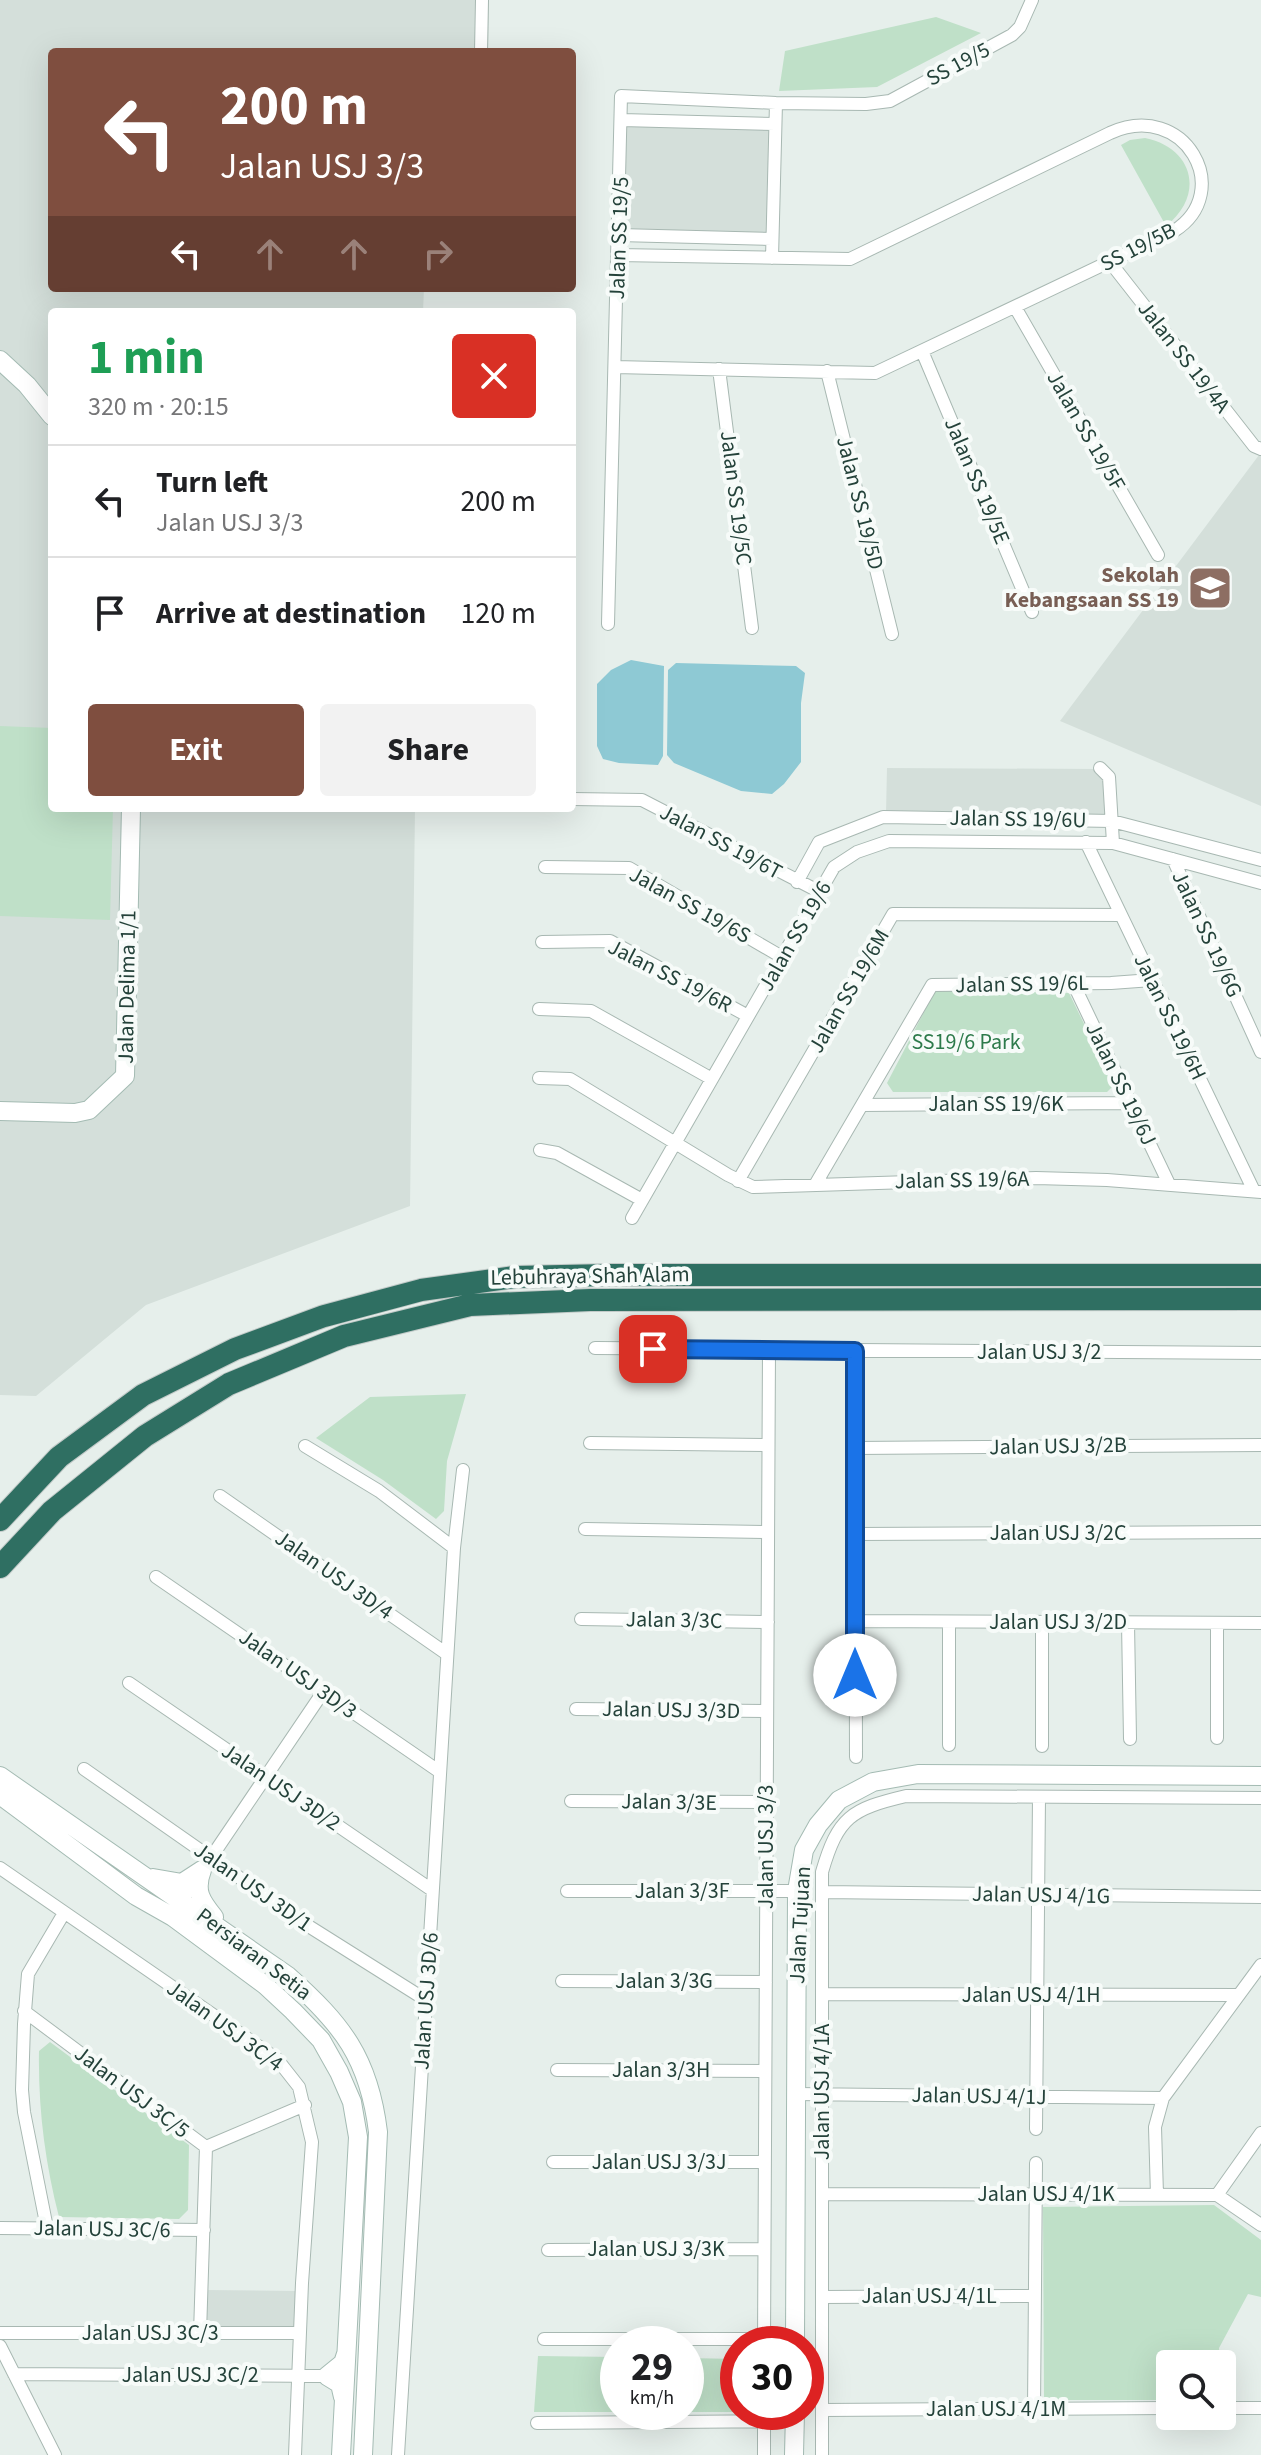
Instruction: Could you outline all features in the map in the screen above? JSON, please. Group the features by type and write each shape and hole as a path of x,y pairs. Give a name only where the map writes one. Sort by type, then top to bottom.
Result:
{"highway":[{"name":"Lebuhraya Shah Alam","path":"0,1520 59,1457 143,1395 250,1343 324,1316 421,1290 515,1277 608,1275 1261,1275"},
{"name":"Lebuhraya Shah Alam","path":"0,1567 52,1511 145,1436 229,1384 344,1336 470,1305 590,1300 1261,1299"}],"main road":[{"path":"0,360 27,385 48,411"},
{"name":"Jalan Delima 1/1","path":"0,1111 75,1113 89,1110 125,1076 131,812"},
{"name":"Jalan Tujuan","path":"795,2326 797,1891 804,1850 818,1825 839,1800 873,1782 918,1774 1261,1776"},
{"name":"Persiaran Setia","path":"0,1776 147,1877 177,1909 265,1985 321,2040 352,2102 358,2137 348,2349 337,2376"},
{"name":"Persiaran Setia","path":"0,1795 136,1896 177,1909 227,1932 288,1976 324,2008 356,2051 371,2092 378,2132 363,2455"},
{"path":"147,1877 182,1883 206,1864"},
{"path":"206,1864 198,1887 199,1896 227,1932"},
{"path":"337,2376 344,2407 341,2455"},
{"path":"794,2430 794,2455"}],"street":[{"path":"481,48 482,0"},
{"name":"SS 19/5","path":"776,103 866,104 890,101 1012,35 1020,27 1032,0"},
{"path":"772,258 776,103 621,96 622,120 775,124"},
{"name":"Jalan SS 19/5","path":"608,624 622,120"},
{"name":"SS 19/5B","path":"615,367 875,373 1184,225 1198,200 1200,173 1196,159 1177,136 1164,128 1141,124 1123,127 850,259 618,255"},
{"path":"619,235 772,239"},
{"name":"Jalan SS 19/4A","path":"1110,262 1254,446 1261,449"},
{"name":"Jalan SS 19/5F","path":"1015,307 1158,555"},
{"name":"Jalan SS 19/5E","path":"922,351 1032,612"},
{"name":"Jalan SS 19/5C","path":"719,369 752,628"},
{"name":"Jalan SS 19/5D","path":"827,371 892,634"},
{"path":"1100,768 1109,777 1113,843"},
{"name":"Jalan SS 19/6T","path":"576,799 642,800 820,892"},
{"name":"Jalan SS 19/6U","path":"797,882 819,842 883,817 1112,821 1261,860"},
{"name":"Jalan SS 19/6","path":"632,1218 834,867 857,852 889,841 1113,843 1261,883"},
{"name":"Jalan SS 19/6H","path":"1086,842 1258,1192"},
{"name":"Jalan SS 19/6G","path":"1173,859 1261,1052"},
{"name":"Jalan SS 19/6S","path":"545,867 629,868 782,957"},
{"name":"Jalan SS 19/6M","path":"738,1181 893,914 1121,915"},
{"name":"Jalan SS 19/6R","path":"542,942 610,941 748,1016"},
{"name":"Jalan SS 19/6L","path":"815,1185 932,985 1152,980"},
{"name":"Jalan SS 19/6J","path":"1073,983 1169,1184"},
{"path":"539,1009 591,1011 712,1079"},
{"name":"Jalan SS 19/6A","path":"539,1078 570,1079 738,1181 753,1187 1036,1178 1258,1192"},
{"name":"Jalan SS 19/6K","path":"862,1105 1130,1103"},
{"path":"540,1150 557,1153 642,1200"},
{"path":"595,1348 769,1350"},
{"name":"Jalan USJ 3/2","path":"769,1350 1261,1353"},
{"name":"Jalan USJ 3/3","path":"764,2326 769,1350"},
{"path":"855,1351 856,1757"},
{"path":"590,1443 768,1445"},
{"name":"Jalan USJ 3/2B","path":"855,1448 1261,1445"},
{"path":"305,1446 379,1491 454,1548"},
{"name":"Jalan USJ 3D/6","path":"398,2455 447,1654 463,1470"},
{"name":"Jalan USJ 3D/4","path":"220,1496 447,1654"},
{"path":"585,1529 768,1532"},
{"name":"Jalan USJ 3/2C","path":"855,1534 1261,1532"},
{"name":"Jalan USJ 3D/3","path":"156,1577 440,1772"},
{"name":"Jalan 3/3C","path":"581,1619 768,1622"},
{"name":"Jalan USJ 3/2D","path":"855,1621 1261,1623"},
{"path":"949,1622 949,1745"},
{"path":"1042,1622 1042,1746"},
{"path":"1128,1623 1130,1739"},
{"path":"1217,1623 1217,1738"},
{"name":"Jalan USJ 3D/2","path":"129,1683 432,1890"},
{"path":"177,1909 323,1692"},
{"name":"Jalan USJ 3/3D","path":"576,1709 767,1711"},
{"name":"Jalan USJ 3D/1","path":"84,1769 206,1864 426,2000"},
{"name":"Jalan USJ 4/1A","path":"822,2326 822,1872 832,1839 849,1818 871,1804 906,1796 1261,1798"},
{"path":"1036,2129 1039,1797"},
{"name":"Jalan 3/3E","path":"571,1801 766,1802"},
{"name":"Jalan USJ 3C/4","path":"0,1868 277,2059 299,2087 312,2142 295,2455"},
{"name":"Jalan 3/3F","path":"567,1891 797,1891"},
{"name":"Jalan USJ 4/1G","path":"822,1892 1261,1897"},
{"path":"47,2228 24,2112 24,2011 28,1974 64,1913"},
{"path":"1157,2195 1155,2127 1163,2098 1261,1965"},
{"name":"Jalan 3/3G","path":"562,1981 766,1982"},
{"name":"Jalan USJ 4/1H","path":"822,1994 1239,1995"},
{"name":"Jalan USJ 3C/5","path":"24,2011 206,2147 200,2333"},
{"name":"Jalan 3/3H","path":"557,2070 765,2071"},
{"name":"Jalan USJ 4/1J","path":"795,2094 1163,2098"},
{"path":"206,2147 305,2105"},
{"path":"1261,2133 1217,2195 1261,2225"},
{"name":"Jalan USJ 3/3J","path":"553,2162 764,2162"},
{"path":"1034,2409 1036,2163"},
{"name":"Jalan USJ 4/1K","path":"822,2194 1217,2195"},
{"name":"Jalan USJ 3C/6","path":"0,2228 204,2230"},
{"name":"Jalan USJ 3/3K","path":"548,2250 764,2249"},
{"name":"Jalan USJ 4/1L","path":"822,2297 1035,2296"},
{"name":"Jalan USJ 3C/3","path":"0,2333 300,2333"},
{"path":"544,2339 720,2341"},
{"path":"0,2346 55,2455"},
{"name":"Jalan USJ 3C/2","path":"14,2374 366,2376"},
{"name":"Jalan USJ 4/1M","path":"824,2410 1156,2408"},
{"path":"1236,2408 1261,2408"},
{"path":"537,2423 720,2417"},
{"path":"764,2430 764,2455"},
{"name":"Jalan USJ 4/1A","path":"822,2430 822,2455"}],"shaded area":[{"path":"0,0 489,0 488,48 48,48 48,292 424,292 423,308 48,308 48,812 415,812 410,1206 146,1305 36,1396 0,1395"},
{"path":"627,124 769,127 768,234 623,232"},
{"name":"Sekolah Kebangsaan SS 19","path":"1261,456 1261,806 1060,721"},
{"path":"887,768 1096,769 1105,779 1108,817 886,813"},
{"path":"205,2290 297,2291 295,2329 204,2329"}],"green space":[{"path":"936,17 981,33 877,87 779,91 785,51"},
{"path":"1145,138 1162,143 1174,152 1188,174 1186,201 1166,226 1121,145"},
{"path":"0,726 48,728 48,812 113,812 110,920 0,916"},
{"name":"SS19/6 Park","path":"936,989 1069,993 1114,1085 1107,1092 893,1092 887,1083"},
{"path":"466,1394 447,1461 444,1511 436,1519 383,1480 316,1438 370,1397"},
{"path":"50,2042 189,2145 188,2210 179,2219 59,2217 41,2114 39,2051"},
{"path":"1214,2205 1261,2240 1261,2297 1248,2294 1219,2350 1156,2350 1156,2400 1044,2400 1043,2207"},
{"path":"538,2356 600,2357 600,2412 534,2412"},
{"path":"704,2358 720,2359 720,2412 704,2412"}],"water":[{"path":"631,660 664,666 663,756 658,765 603,759 597,746 597,684 611,670"},
{"path":"676,663 796,666 805,673 801,703 801,762 772,794 741,791 674,763 667,755 668,670"}],"place":[{"name":"Sekolah Kebangsaan SS 19","path":"1210,588"}],"route":[{"path":"653,1349 855,1351 855,1675"}]}
